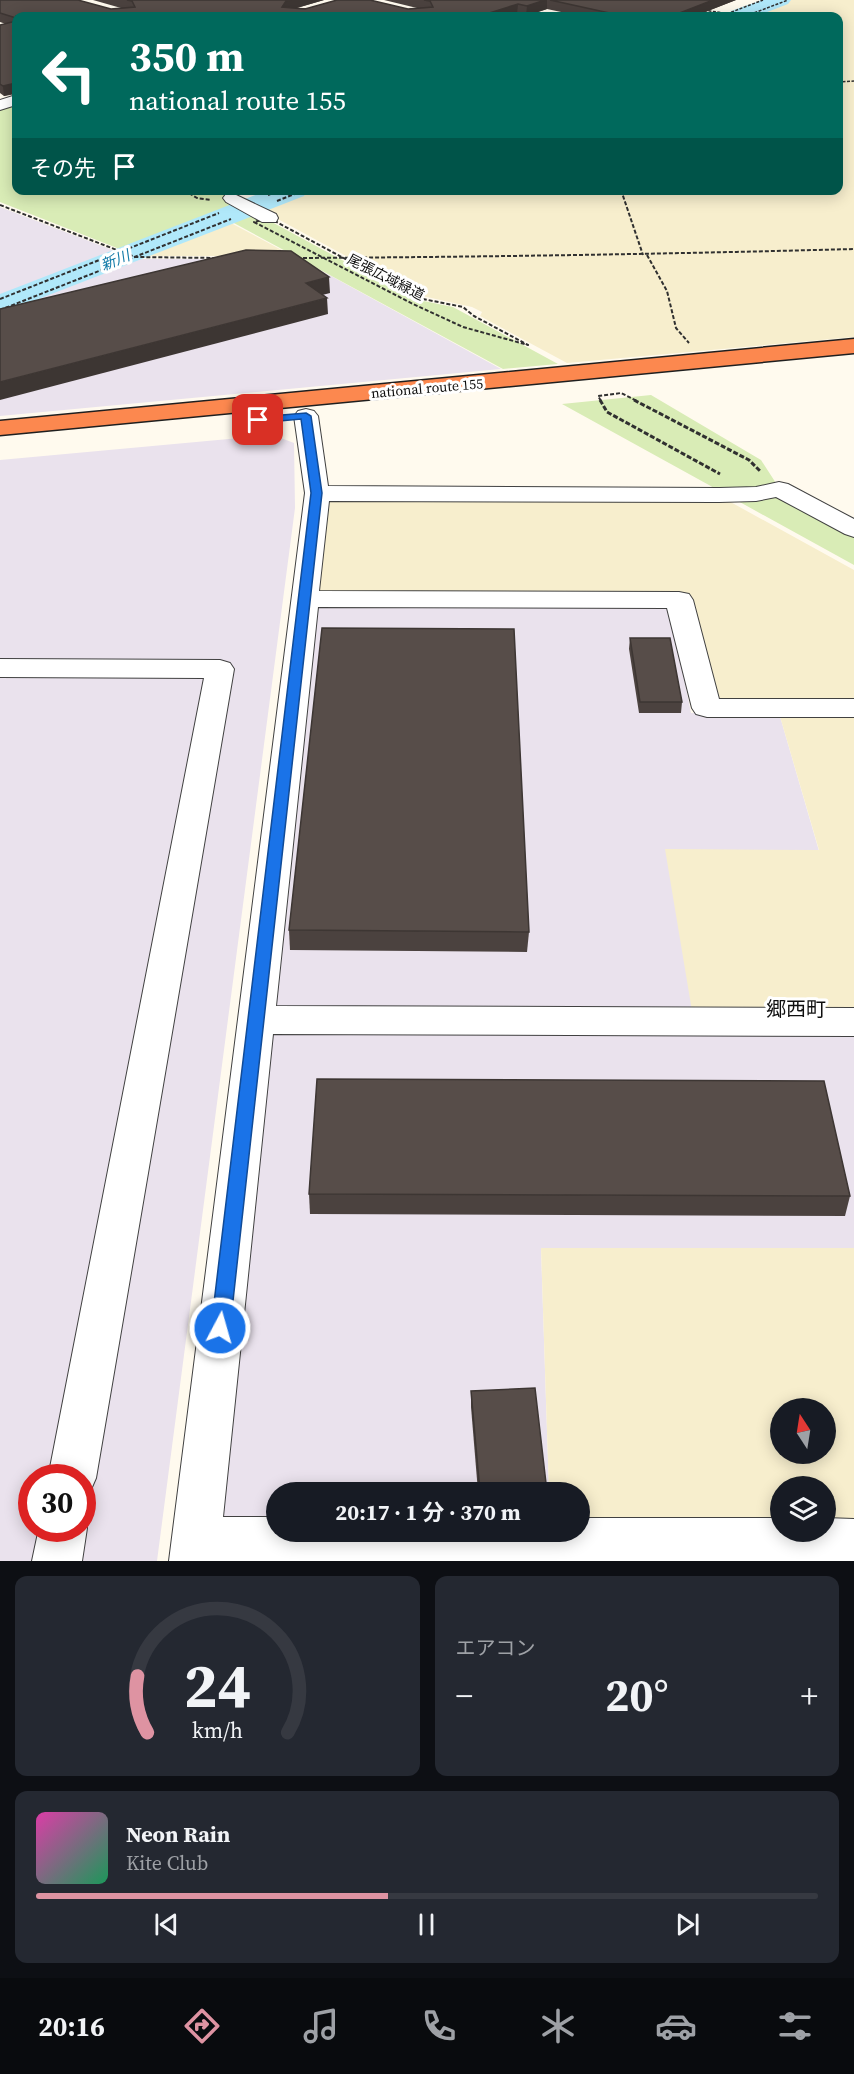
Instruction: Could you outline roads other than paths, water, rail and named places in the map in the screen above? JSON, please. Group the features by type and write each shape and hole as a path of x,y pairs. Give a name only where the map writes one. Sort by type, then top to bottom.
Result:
{"highway":[{"name":"national route 155","path":"0,428 854,346"},
{"name":"national route 155","path":"0,445 854,364"}],"street":[{"path":"306,416 317,493 195,1551 854,1544"},
{"path":"317,493 768,491 854,529"},
{"path":"304,599 679,600 707,708 854,708"},
{"path":"0,668 220,669 75,1464"},
{"path":"255,1020 854,1022"},
{"path":"57,1561 60,1542"}],"waterway":[{"name":"新川","path":"750,12 781,0"},
{"name":"新川","path":"0,305 281,195"}],"district":[{"name":"郷西町","path":"796,1009"}]}
